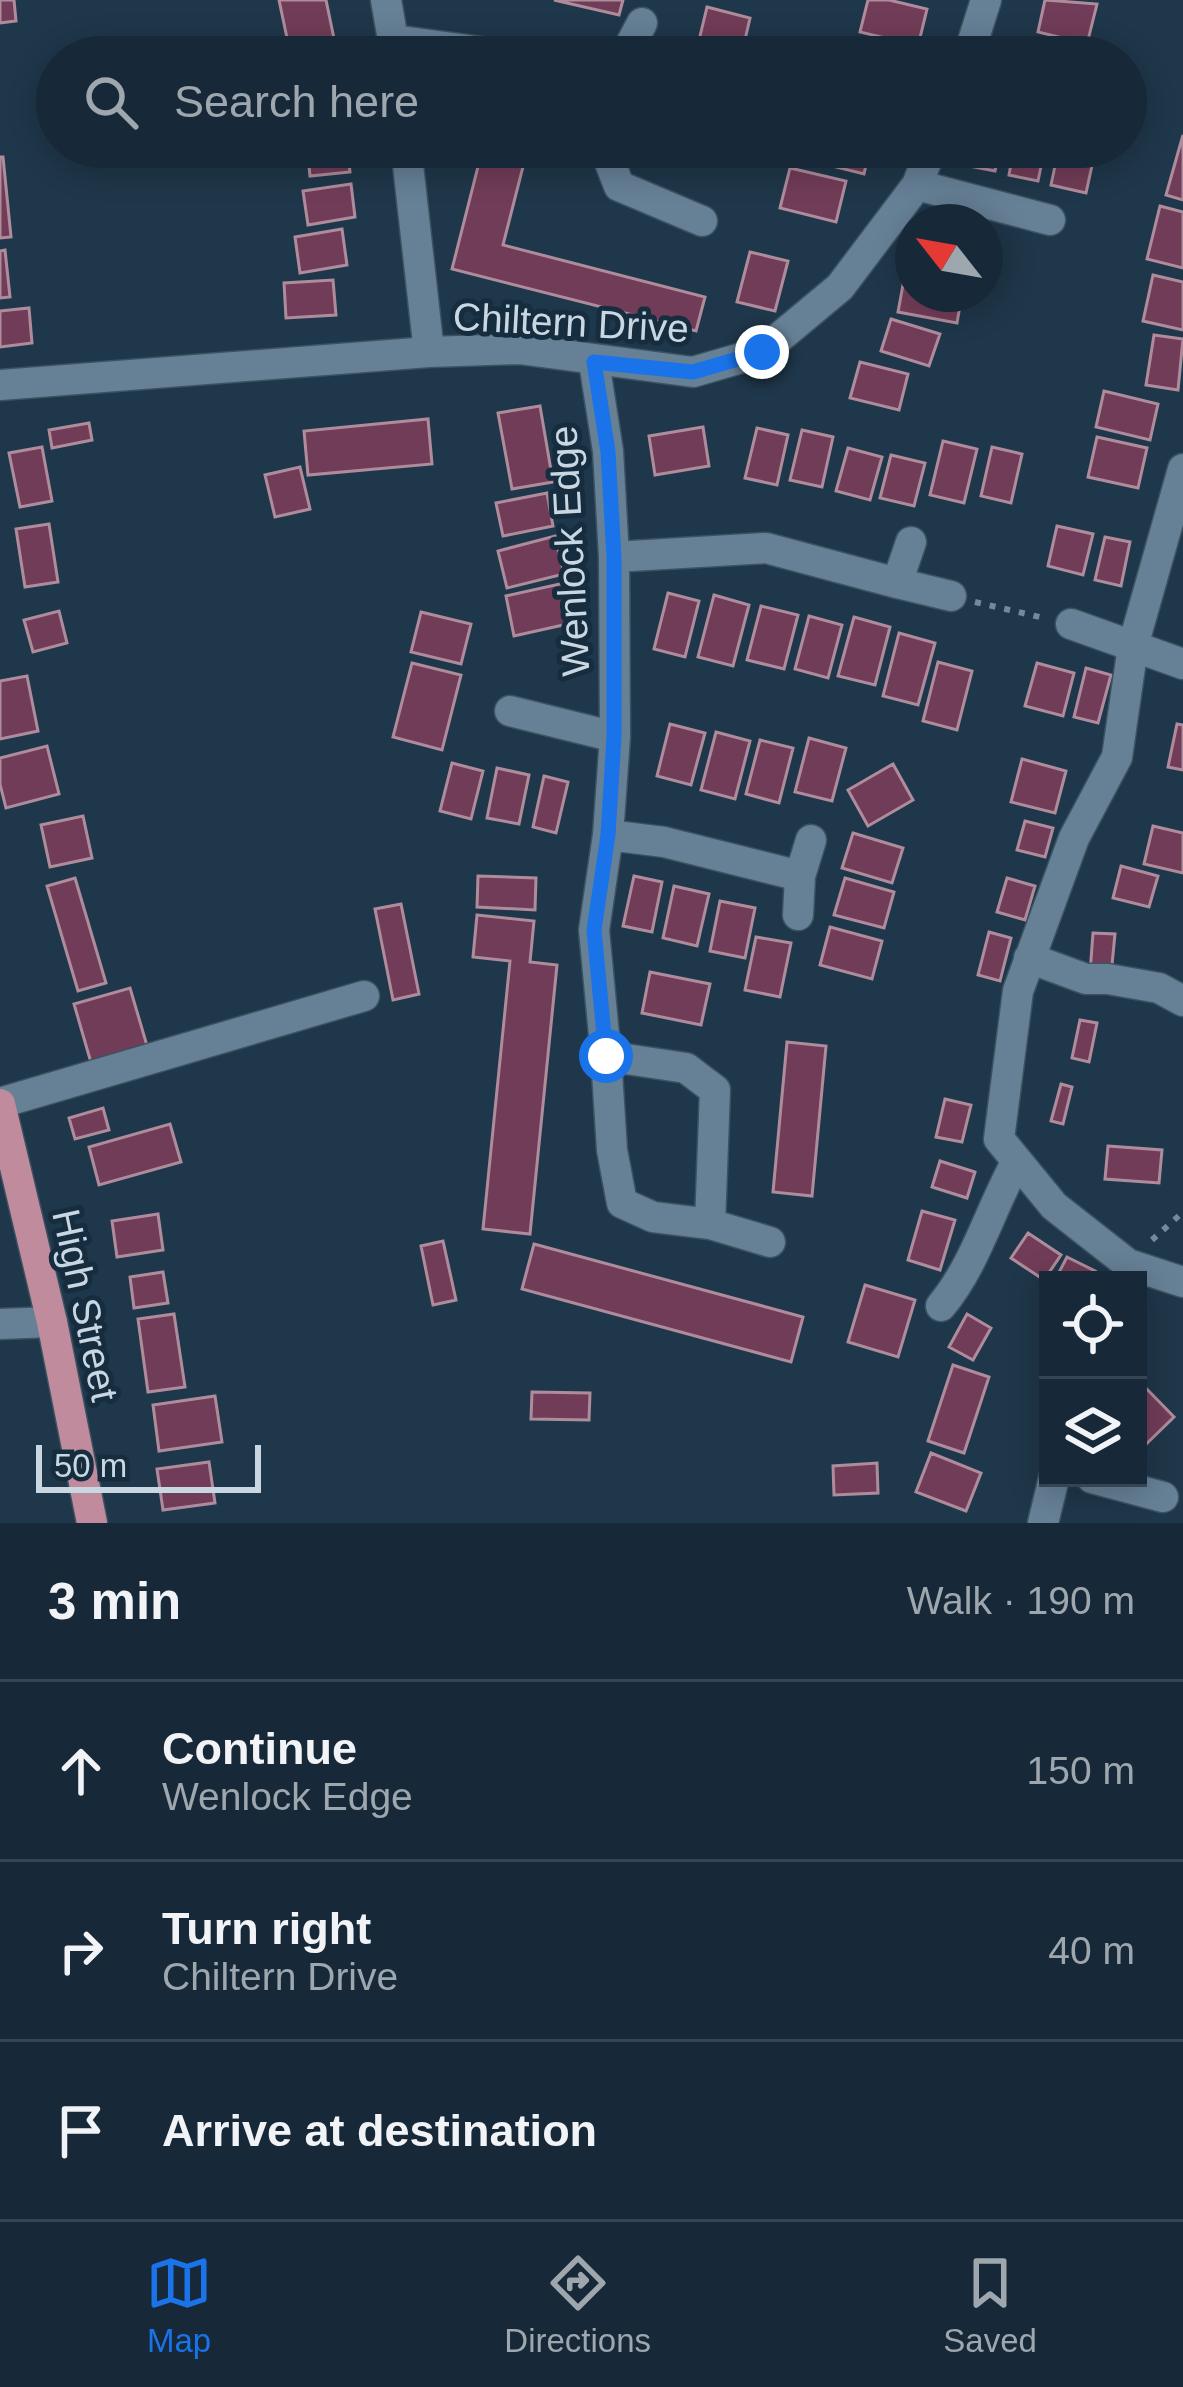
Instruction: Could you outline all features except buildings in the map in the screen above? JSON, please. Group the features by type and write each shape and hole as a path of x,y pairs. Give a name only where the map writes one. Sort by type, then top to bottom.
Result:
{"main road":[{"name":"High Street","path":"0,1103 52,1322 92,1523"}],"street":[{"path":"386,0 393,36"},
{"path":"975,36 986,0"},
{"path":"635,36 642,23"},
{"path":"408,168 429,352"},
{"path":"612,168 619,186 702,221"},
{"name":"Chiltern Drive","path":"0,386 519,349 693,372 762,352 840,287 917,185 924,168"},
{"path":"917,185 1050,220"},
{"name":"Wenlock Edge","path":"594,362 608,452 614,557 614,737 608,835 594,930 612,1150 622,1203 652,1217 710,1224 770,1242"},
{"path":"1124,1271 1054,1206 999,1139 1018,991 1074,838 1118,757 1133,646 1183,469"},
{"path":"897,583 911,542"},
{"path":"614,557 766,548 951,596"},
{"path":"1071,624 1183,664"},
{"name":"Wenlock Edge","path":"510,711 614,737"},
{"path":"608,835 664,842 800,876"},
{"path":"798,915 800,876 811,840"},
{"path":"1029,958 1086,979 1159,988 1183,1001"},
{"path":"0,1103 364,996"},
{"path":"606,1056 686,1068 715,1090 710,1224"},
{"path":"941,1306 967,1271 979,1235 1017,1161"},
{"path":"1147,1276 1183,1282"},
{"path":"0,1324 52,1322"},
{"path":"1043,1523 1052,1487"},
{"path":"1126,1487 1163,1497"}],"path":[{"path":"951,596 1071,624"},
{"path":"1126,1271 1183,1212"}],"route":[{"path":"606,1056 594,930 608,835 614,737 614,557 608,452 594,362 693,372 762,352"}]}
